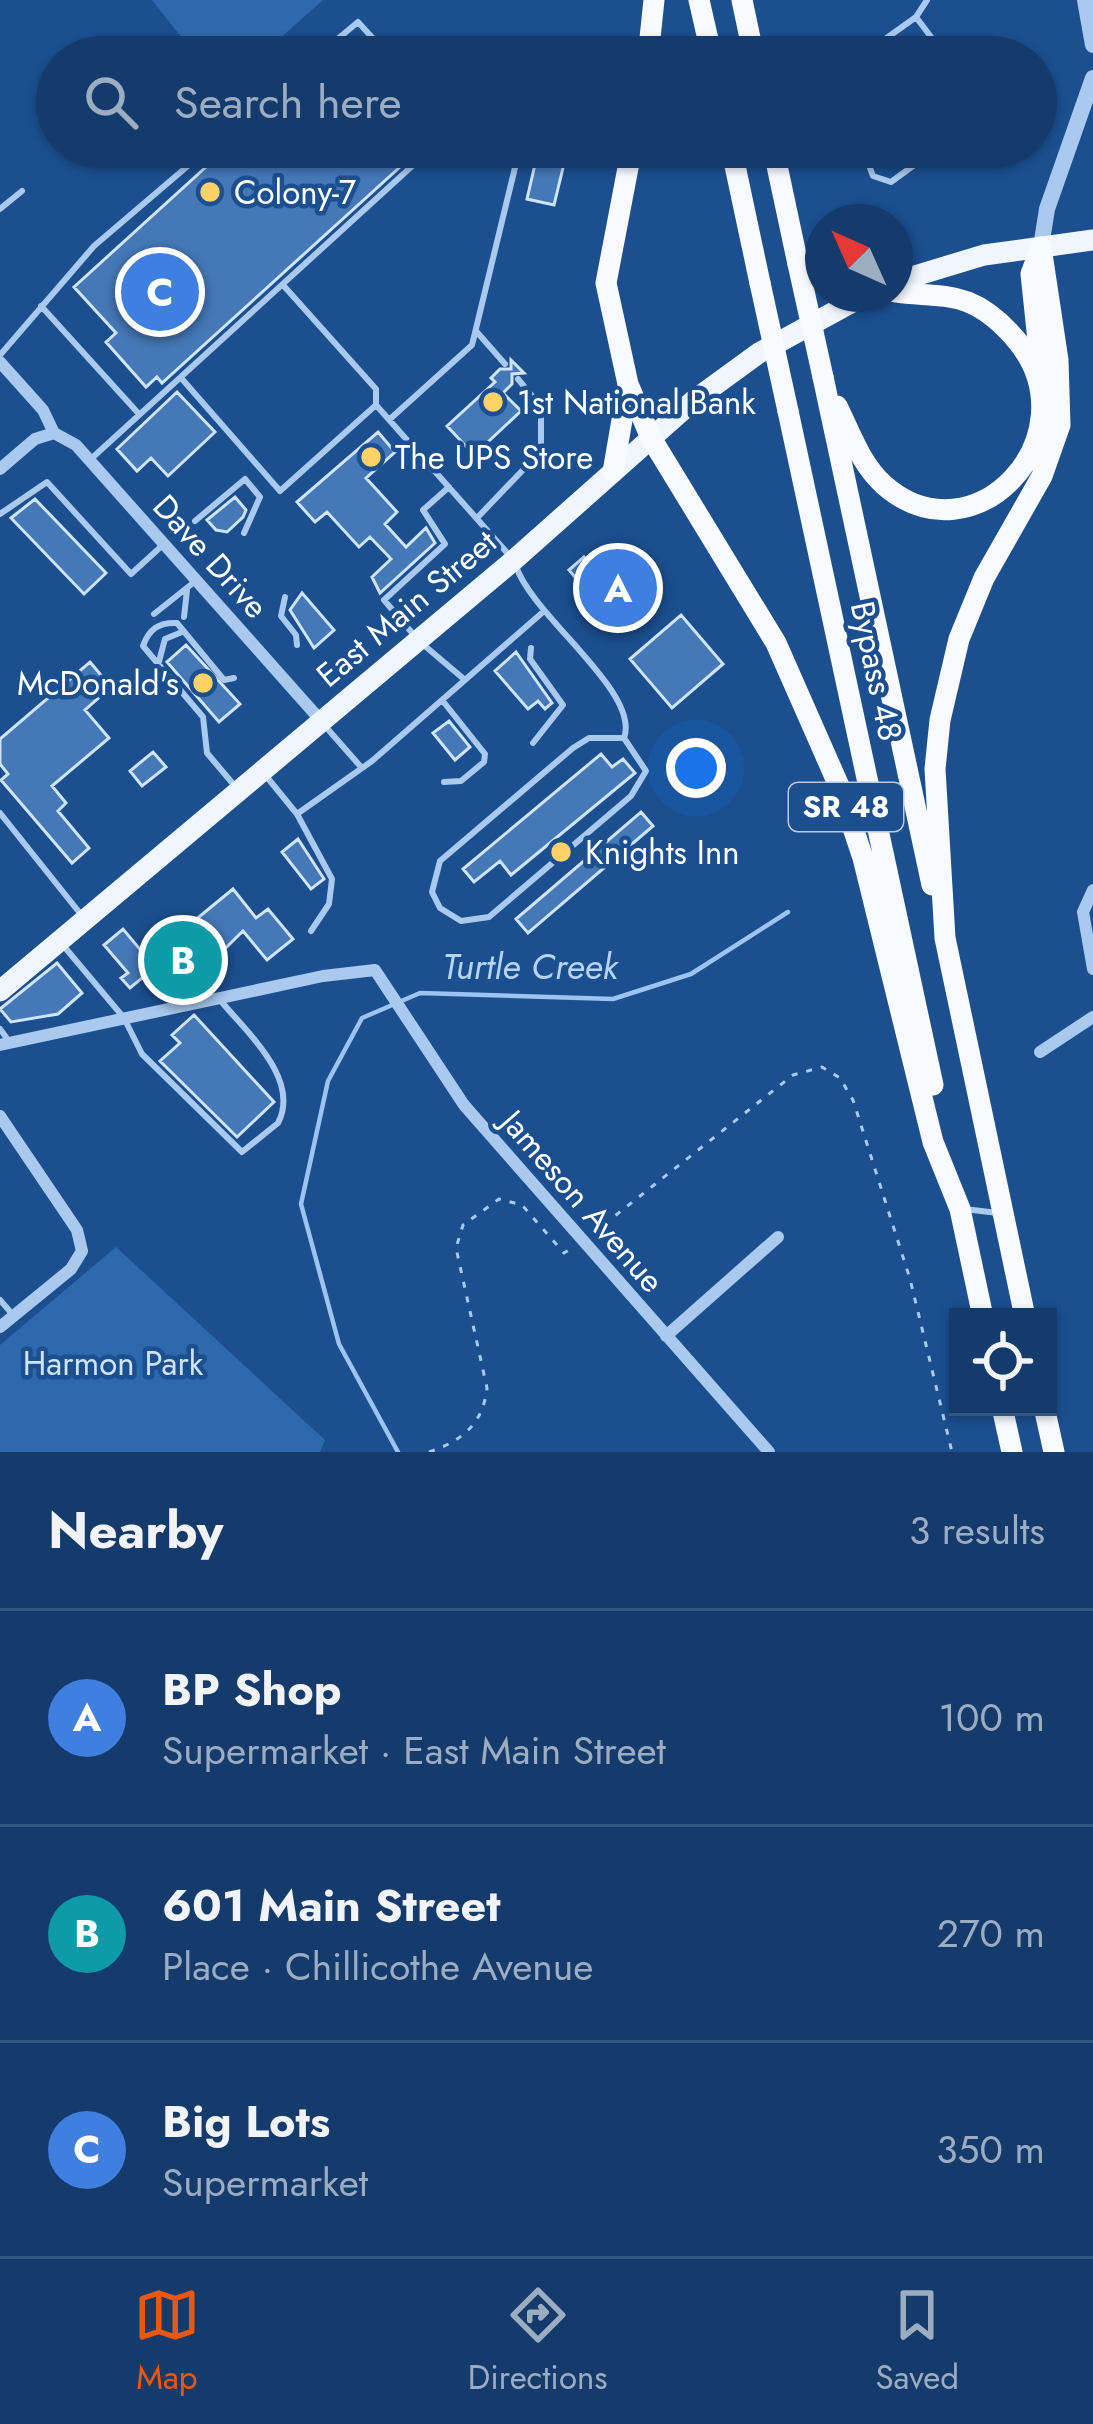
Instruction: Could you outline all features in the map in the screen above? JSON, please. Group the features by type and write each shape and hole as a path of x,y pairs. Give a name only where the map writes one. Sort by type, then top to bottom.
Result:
{"highway":[{"path":"650,36 654,0"},
{"path":"699,0 707,36"},
{"path":"742,0 750,36"},
{"path":"628,168 606,283 628,384 651,438"},
{"name":"Bypass 48","path":"735,168 960,1209"},
{"name":"Bypass 48","path":"777,168 944,938"},
{"path":"823,377 873,473 903,497 946,508 995,495 1019,476 1041,435 1043,392 1031,274 1042,247"},
{"name":"SR 48","path":"1023,1308 944,938 935,769 947,679 984,578 1042,476 1060,425 1058,360 1042,247"},
{"path":"913,294 948,297 994,317 1028,354 1043,392"},
{"path":"613,472 628,384"},
{"name":"SR 48","path":"651,438 776,643 839,786 863,858 933,1142 960,1209 981,1308"},
{"path":"1004,1416 1012,1452"},
{"path":"1047,1416 1054,1452"}],"main road":[{"path":"913,277 984,255 1093,240"},
{"name":"East Main Street","path":"0,991 323,723 651,438 758,352 834,312"}],"street":[{"path":"1085,0 1093,45"},
{"path":"1042,247 1047,208 1093,78"},
{"name":"Dave Drive","path":"0,359 43,410 54,433 72,441 165,543 193,584 323,723"},
{"path":"0,469 35,439 54,433"},
{"path":"1093,890 1083,911 1093,969"},
{"name":"Jameson Avenue","path":"219,998 376,970 452,1090 770,1452"},
{"path":"2,1038 219,998"},
{"path":"1040,1052 1093,1017"},
{"path":"0,1116 81,1240 71,1269 0,1327"},
{"path":"666,1336 778,1237"}],"lane":[{"path":"889,36 916,17 927,0"},
{"path":"916,17 930,36"},
{"path":"341,36 358,22 371,36"},
{"path":"0,359 94,246 185,168"},
{"path":"90,461 410,168"},
{"path":"390,420 472,345 515,168"},
{"path":"870,168 873,176 890,182 910,168"},
{"path":"0,209 22,191"},
{"path":"283,285 376,389 376,405 514,560 524,591 626,710 624,738 646,771 632,796 489,917 460,921 440,908 432,892 440,862 573,748 589,739 624,738"},
{"path":"41,306 140,416"},
{"path":"475,331 505,364"},
{"path":"181,378 280,491 376,405"},
{"path":"477,518 541,451 541,407 518,379"},
{"path":"195,521 244,479 260,497 244,533"},
{"path":"0,514 46,482 130,574 165,543"},
{"path":"449,487 423,510 445,544 385,600 419,641 465,680"},
{"path":"154,614 193,584"},
{"path":"184,616 193,584"},
{"path":"285,596 281,616 296,635 297,645"},
{"path":"297,814 361,767 543,612"},
{"path":"234,678 224,680 177,623 167,622 147,635 143,646 202,717 207,752 240,792"},
{"path":"158,666 165,639 185,633"},
{"path":"531,648 530,659 563,705 533,742"},
{"path":"442,700 485,754 484,762 461,781 444,782"},
{"path":"323,723 361,767"},
{"path":"264,773 297,814 332,879 329,904 311,932"},
{"path":"0,812 85,919"},
{"path":"59,941 124,1018 142,1054 242,1151 278,1123 283,1094 271,1062 219,998"},
{"path":"960,1209 1003,1214"},
{"path":"0,1300 14,1315"}],"path":[{"path":"429,1452 449,1446 472,1428 484,1410 487,1388 455,1247 464,1225 499,1199 522,1205 564,1253 793,1075 822,1067 840,1078 853,1100 910,1279 952,1452"}],"green space":[{"path":"152,0 323,0 283,36 180,36"},
{"name":"Harmon Park","path":"116,1247 325,1440 320,1452 0,1452 0,1345"}],"building":[{"path":"205,168 399,168 162,383 157,377 146,387 106,342 116,333 74,287"},
{"path":"534,168 563,168 554,205 527,199"},
{"name":"1st National Bank","path":"511,360 524,373 512,374 512,384 503,393 521,411 474,455 447,426 495,382 491,378 500,369 511,369"},
{"path":"177,392 215,432 168,476 151,458 137,471 117,449"},
{"path":"378,432 395,452 366,478 397,512 385,524 406,547 426,528 435,543 380,593 372,577 391,559 370,537 359,547 327,512 315,522 297,502"},
{"path":"235,497 246,510 243,517 227,532 216,530 207,520"},
{"path":"35,499 106,573 84,594 11,518"},
{"path":"584,557 607,585 625,570 637,584 610,607 595,589 589,594 569,570"},
{"path":"302,593 334,630 314,648 290,610"},
{"path":"681,615 723,664 672,708 630,659"},
{"name":"McDonald's","path":"186,645 240,704 219,722 167,662"},
{"path":"516,652 552,703 545,709 538,701 528,709 495,671"},
{"path":"90,662 111,687 85,710 109,738 52,786 66,803 58,811 89,848 72,863 1,780 8,774 0,764 0,739"},
{"path":"449,721 470,747 455,760 433,733"},
{"path":"153,752 166,767 142,786 130,771"},
{"path":"601,754 612,767 623,759 635,773 511,875 500,861 474,882 463,869"},
{"path":"641,812 653,826 528,933 516,919"},
{"path":"298,839 324,879 311,889 282,852"},
{"path":"233,889 256,918 268,909 293,939 267,960 243,931 182,991 159,964 130,988 121,978 128,973 104,945 123,929 148,959"},
{"path":"57,963 82,993 58,1014 11,1022 0,1009"},
{"path":"194,1015 274,1102 237,1137 160,1061 180,1043 172,1035"}],"waterway":[{"name":"Turtle Creek","path":"398,1452 339,1344 301,1204 328,1081 362,1018 420,993 613,999 691,974 788,912"}],"place":[{"name":"Colony-7","path":"210,192"},
{"name":"Big Lots","path":"160,292"},
{"name":"1st National Bank","path":"493,402"},
{"name":"The UPS Store","path":"371,457"},
{"name":"BP Shop","path":"618,588"},
{"name":"McDonald's","path":"203,683"},
{"name":"Knights Inn","path":"561,852"},
{"name":"601 Main Street","path":"183,960"}]}
